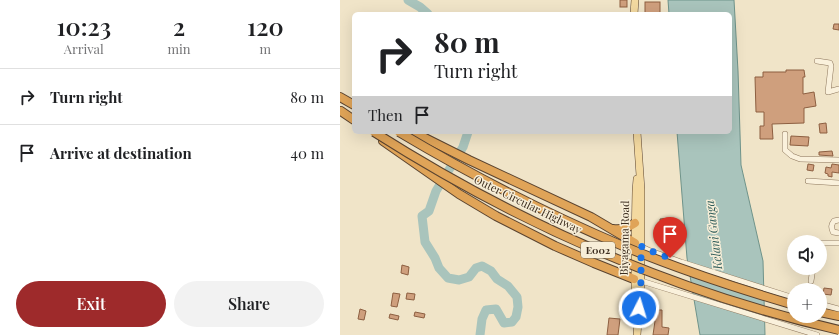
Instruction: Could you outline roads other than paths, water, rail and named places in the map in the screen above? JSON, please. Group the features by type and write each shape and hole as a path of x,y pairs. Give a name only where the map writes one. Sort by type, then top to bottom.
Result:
{"highway":[{"path":"343,99 352,104"},
{"path":"340,111 352,119"},
{"path":"373,134 459,194 490,212 556,246 638,280"},
{"name":"Outer Circular Highway","path":"377,134 423,162 484,196 602,252 723,298 787,317 839,330"},
{"name":"Outer Circular Highway","path":"402,134 495,186 622,246 681,269 787,302"},
{"path":"417,134 570,207 612,229 638,245"},
{"path":"612,229 619,230 635,224"},
{"path":"827,313 839,316"}],"main road":[{"path":"634,12 636,0"},
{"name":"Biyagama Road","path":"636,335 634,309 638,280 641,190 637,134"},
{"name":"Biyagama Road","path":"638,245 635,224 636,191 639,165"}],"street":[{"path":"817,61 830,63 831,66 828,92 839,89"},
{"path":"785,134 785,150 792,156 800,159 839,160"},
{"path":"808,181 839,183"},
{"path":"839,220 834,221 831,228 833,232 839,233"},
{"path":"827,243 839,243"},
{"path":"638,245 681,262 787,295"},
{"path":"811,281 812,275"},
{"path":"638,280 817,335"},
{"path":"827,306 839,309"}],"water":[{"name":"Kelani Ganga","path":"668,0 734,0 741,165 763,261 765,335 700,335 687,258 677,134 732,134 732,12 669,12"}],"waterway":[{"path":"408,0 426,12"},
{"path":"467,134 463,147 436,191 429,211 422,216 425,242 435,258 439,268 448,278 459,280 469,277 476,268 482,266 491,271 497,279 508,286 517,297 518,307 516,317 512,322 504,323 496,309 486,310 482,319 480,335"}]}
